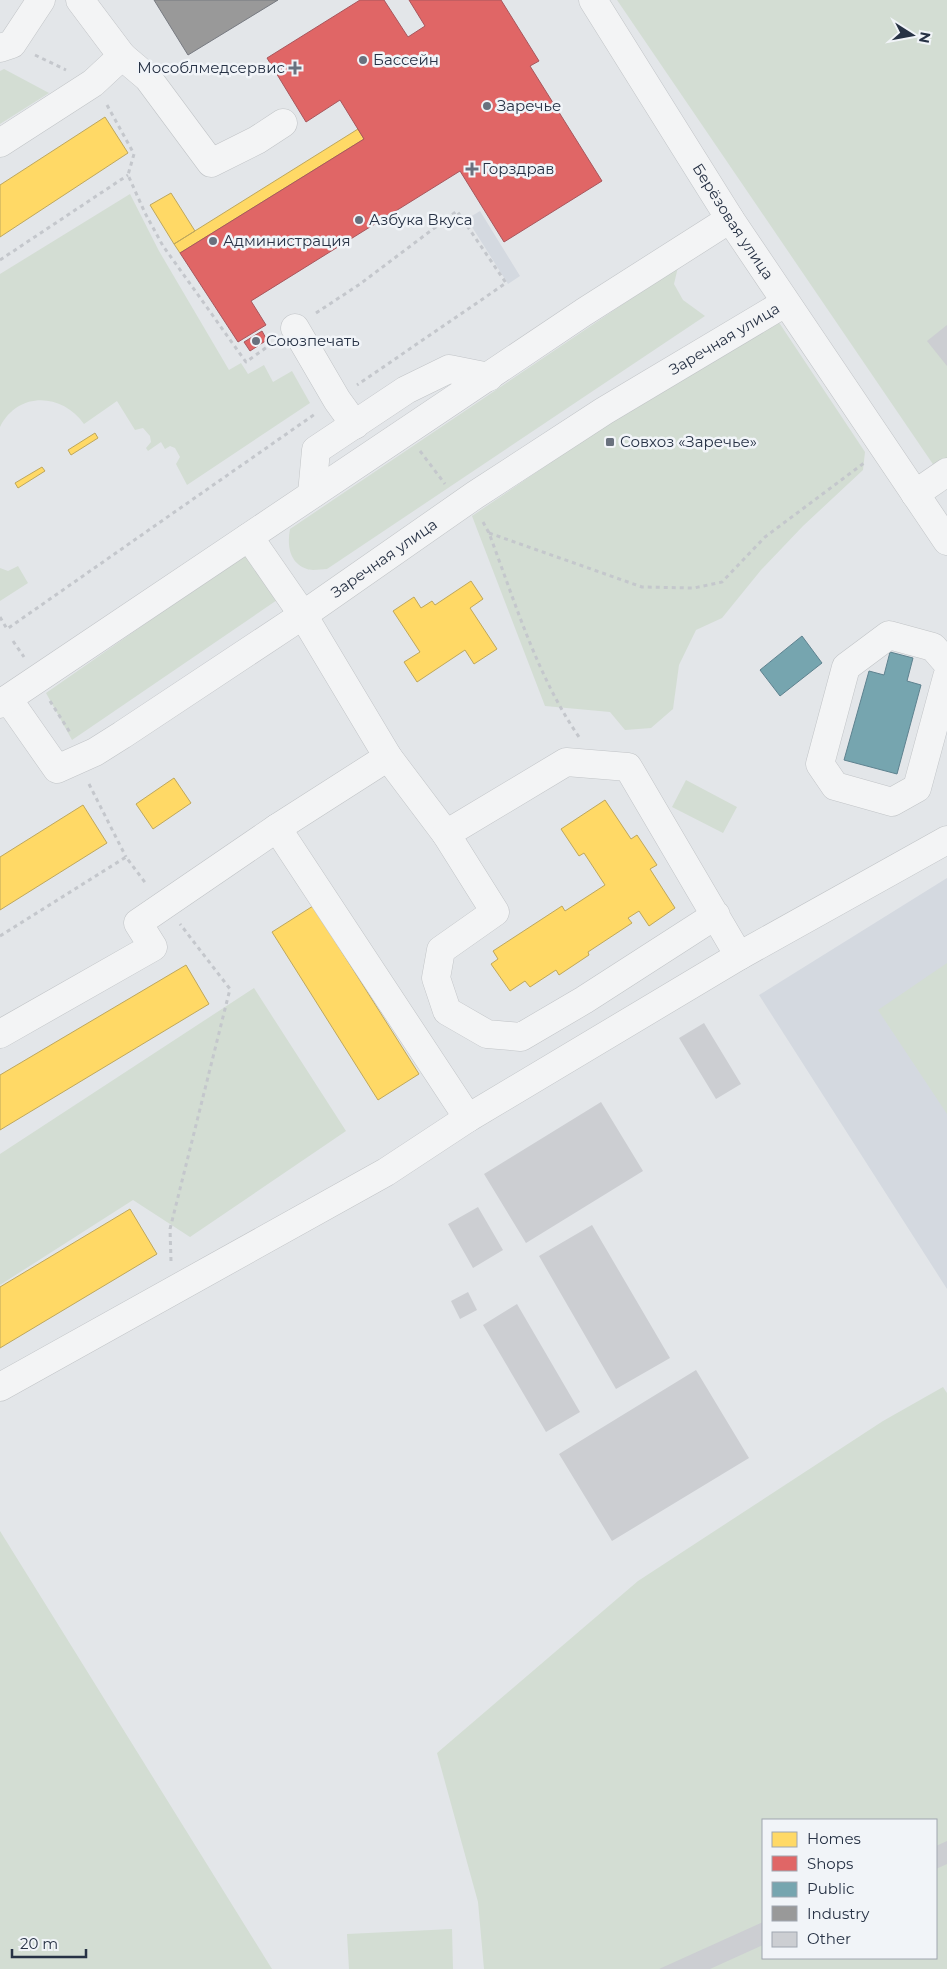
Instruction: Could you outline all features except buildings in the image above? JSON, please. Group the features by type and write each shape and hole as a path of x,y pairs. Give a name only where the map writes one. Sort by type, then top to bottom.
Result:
{"street":[{"path":"6,46 41,0"},
{"path":"80,0 122,56 148,78 211,163 257,140 283,123"},
{"name":"Берёзовая улица","path":"593,0 730,219 947,541"},
{"path":"0,143 93,83 122,56"},
{"name":"Заречная улица","path":"730,219 584,312 4,702 57,769 94,752 302,614 475,495 604,411 785,303"},
{"path":"295,328 337,400 355,425"},
{"path":"312,494 316,450 406,390 449,368 489,377"},
{"path":"915,494 947,472"},
{"path":"249,537 302,614 388,757 446,834 495,912 441,950 436,978 448,1012 486,1034 520,1037 584,1000 716,915"},
{"path":"947,663 933,647 889,635 846,667 820,764 835,786 892,802 917,788 947,677"},
{"path":"0,1034 153,946 138,923 277,828 388,757"},
{"path":"446,834 566,762 628,767 739,956"},
{"path":"277,828 468,1118"},
{"path":"0,1387 386,1172 468,1118 739,956 947,840"}],"path":[{"path":"0,617 7,629 506,283 457,211 360,284 246,362 163,246 135,193 128,175 134,154 112,111 93,83 6,46"},
{"path":"0,260 128,175"},
{"path":"416,446 448,488"},
{"path":"489,533 642,587 694,588 722,582 765,537 872,457"},
{"path":"479,515 489,533 545,678 565,717 581,740"},
{"path":"13,641 25,660"},
{"path":"48,697 75,741"},
{"path":"86,778 126,857 230,989 170,1229 171,1264"},
{"path":"0,936 126,857"}],"shaded area":[{"path":"617,0 947,0 947,485 941,476"},
{"path":"4,69 49,93 0,124 0,71"},
{"path":"130,194 159,251 229,370 241,363 248,374 264,365 273,382 292,371 310,403 187,485 176,464 180,457 175,448 170,446 165,449 161,442 148,451 146,448 151,442 150,436 143,428 135,430 117,401 84,424 64,406 40,400 29,402 18,407 8,415 0,427 0,274"},
{"path":"480,211 520,276 508,284 467,219"},
{"path":"678,267 674,284 683,300 705,316 327,569 309,570 296,562 289,547 290,529"},
{"path":"772,312 865,452 863,470 803,526 761,570 722,618 696,630 679,665 673,709 651,728 625,730 610,712 545,706 472,516"},
{"path":"248,552 280,598 72,740 46,693"},
{"path":"18,566 28,583 0,601 0,568 8,571"},
{"path":"686,780 737,807 723,833 672,807"},
{"path":"947,878 947,1289 759,995"},
{"path":"947,963 947,1114 878,1010"},
{"path":"254,988 346,1131 190,1237 133,1200 0,1285 0,1154"},
{"path":"943,1387 947,1393 947,1969 484,1969 478,1902 437,1753 638,1581 883,1421"},
{"path":"0,1531 272,1969 0,1969"},
{"path":"452,1929 453,1969 349,1969 347,1934"}],"place":[{"name":"Бассейн","path":"363,60"},
{"name":"Мособлмедсервис","path":"295,68"},
{"name":"Заречье","path":"487,106"},
{"name":"Горздрав","path":"472,169"},
{"name":"Азбука Вкуса","path":"359,220"},
{"name":"Администрация","path":"213,241"},
{"name":"Союзпечать","path":"256,341"},
{"name":"Совхоз «Заречье»","path":"610,442"}]}
